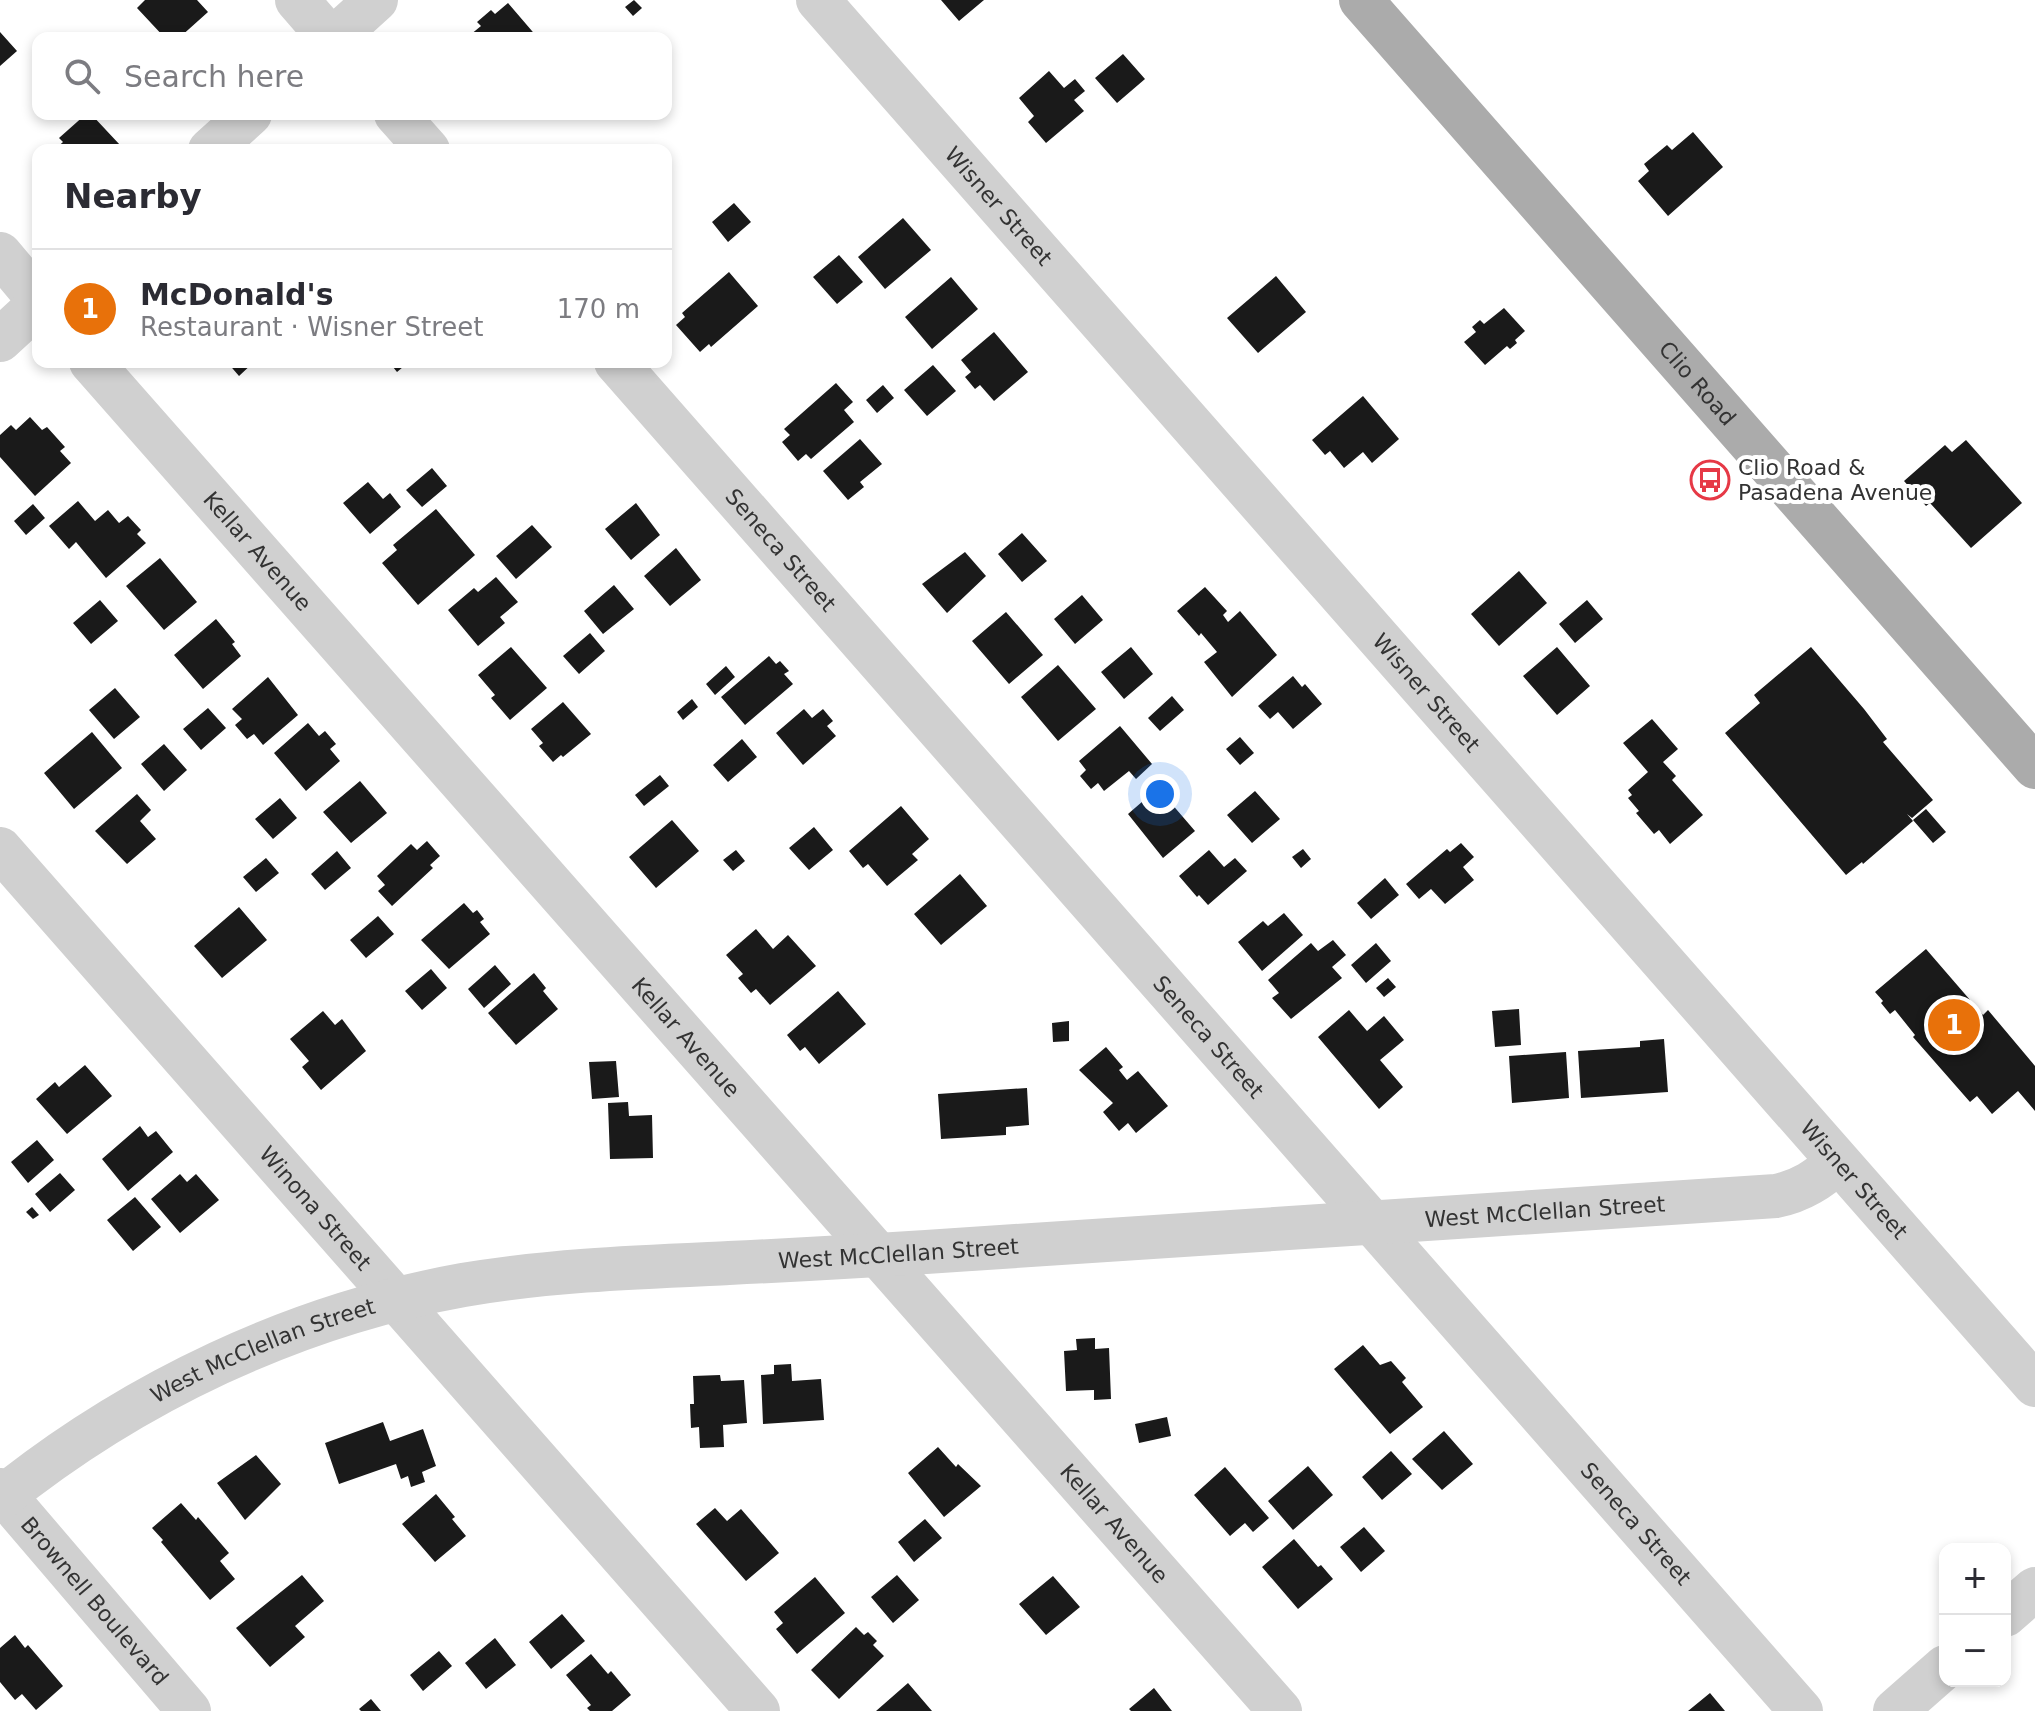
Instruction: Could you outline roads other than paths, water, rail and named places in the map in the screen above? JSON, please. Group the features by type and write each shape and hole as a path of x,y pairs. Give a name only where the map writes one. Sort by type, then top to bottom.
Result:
{"main road":[{"name":"Clio Road","path":"1361,0 2035,767"}],"street":[{"path":"297,0 326,32"},
{"path":"339,32 376,0"},
{"name":"Wisner Street","path":"818,0 2035,1385"},
{"path":"217,144 243,120"},
{"path":"401,120 423,144"},
{"path":"0,254 32,292"},
{"path":"0,340 32,311"},
{"name":"Kellar Avenue","path":"96,368 1280,1711"},
{"name":"Seneca Street","path":"621,368 1801,1711"},
{"name":"Winona Street","path":"0,849 758,1711"},
{"name":"West McClellan Street","path":"1,1495 87,1436 192,1376 283,1336 396,1300 478,1283 575,1271 880,1255 1776,1196 1808,1185 1838,1162"},
{"name":"Brownell Boulevard","path":"1,1495 189,1711"},
{"path":"2011,1610 2035,1589"},
{"path":"1895,1711 1939,1672"}],"place":[{"name":"Clio Road & Pasadena Avenue","path":"1710,480"},
{"name":"McDonald's","path":"1954,1025"}]}
